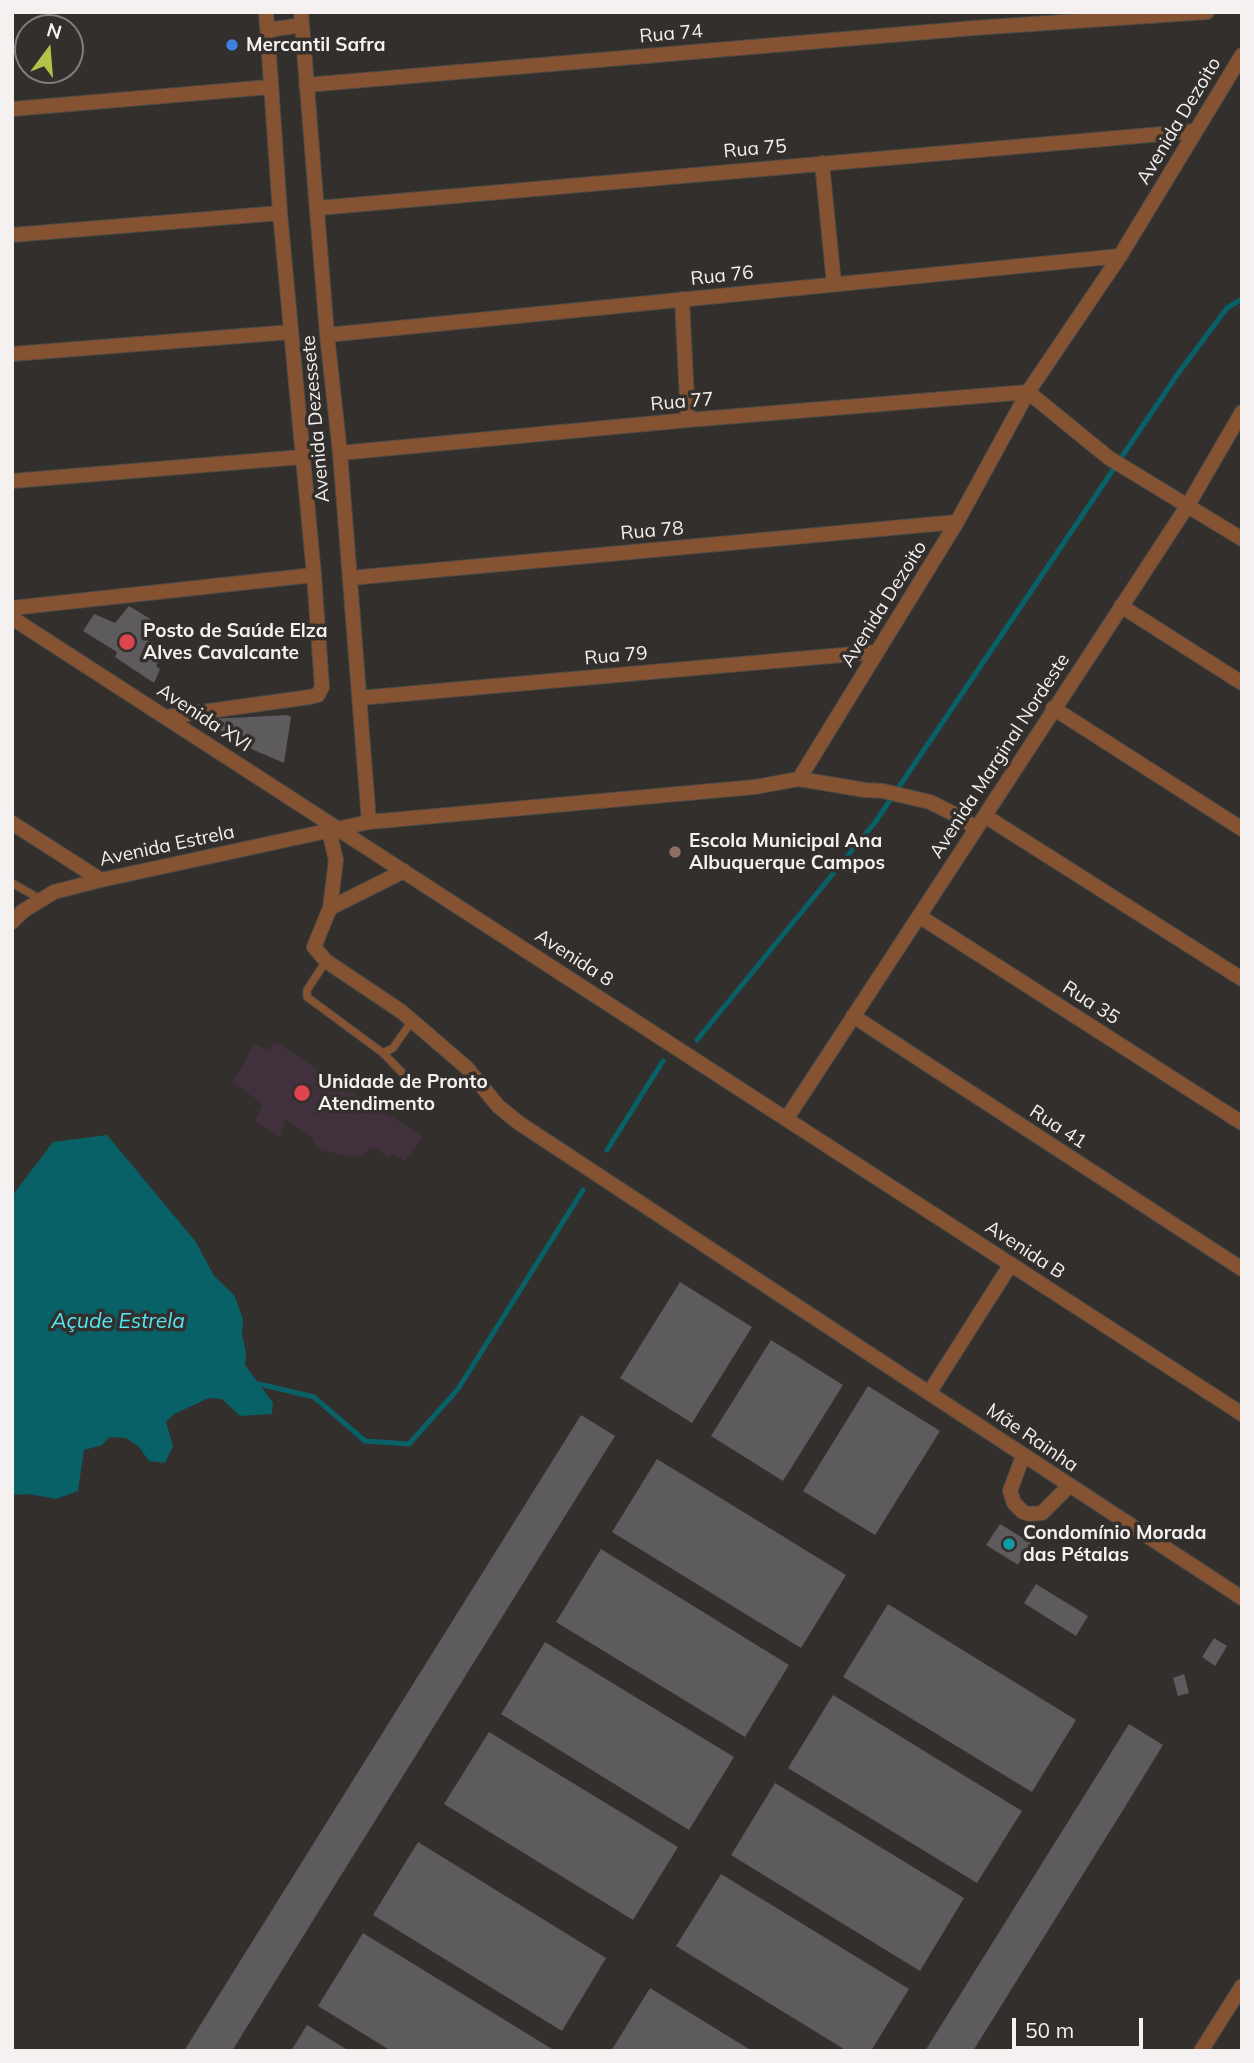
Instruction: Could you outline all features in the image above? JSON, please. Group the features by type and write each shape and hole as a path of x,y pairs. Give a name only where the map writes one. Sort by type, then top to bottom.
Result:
{"street":[{"name":"Avenida Dezessete","path":"166,717 316,696 322,687 280,213 266,12"},
{"path":"972,12 974,28"},
{"name":"Rua 74","path":"306,85 974,28 1207,12"},
{"name":"Avenida Dezessete","path":"301,18 327,335 340,453 369,822"},
{"path":"268,30 301,18"},
{"name":"Avenida Dezoito","path":"799,779 957,522 1028,393 1120,257 1242,55"},
{"path":"12,109 270,87"},
{"name":"Rua 75","path":"318,208 1196,131"},
{"path":"822,163 834,284"},
{"path":"12,235 280,213"},
{"name":"Rua 76","path":"327,335 1120,257"},
{"path":"682,299 688,420"},
{"path":"12,354 291,332"},
{"path":"1028,393 1109,458 1242,540"},
{"name":"Rua 77","path":"340,453 688,420 1028,393"},
{"name":"Avenida Marginal Nordeste","path":"787,1118 1188,505 1242,412"},
{"path":"12,481 302,457"},
{"name":"Rua 78","path":"350,578 957,522"},
{"path":"12,607 314,575"},
{"path":"1121,606 1242,683"},
{"name":"Avenida XVI","path":"12,618 334,830"},
{"name":"Rua 79","path":"359,698 876,652"},
{"path":"1053,708 1242,829"},
{"path":"326,961 314,947 330,908 337,860 334,830 369,822 755,787 799,779 883,791 930,802 962,818 976,829"},
{"path":"985,816 1242,979"},
{"path":"12,823 101,880"},
{"name":"Avenida 8","path":"334,830 404,871 787,1118"},
{"name":"Avenida Estrela","path":"12,922 23,911 54,892 334,830"},
{"path":"330,908 404,871"},
{"name":"Rua 35","path":"919,916 1242,1123"},
{"name":"Mãe Rainha","path":"326,961 412,1021 467,1068 498,1106 519,1123 1242,1598"},
{"name":"Rua 41","path":"853,1016 1242,1269"},
{"name":"Avenida B","path":"787,1118 1242,1415"},
{"path":"929,1393 1010,1264"},
{"path":"1023,1456 1010,1491 1018,1509 1029,1514 1042,1513 1069,1486"},
{"path":"1201,2051 1242,1986"}],"lane":[{"path":"12,883 40,900"},
{"path":"326,961 307,990 307,997 383,1053 412,1083"},
{"path":"383,1053 393,1048 412,1021"}],"shaded area":[{"name":"Unidade de Pronto Atendimento","path":"274,1041 423,1137 405,1161 392,1153 390,1158 374,1148 358,1156 327,1151 325,1153 314,1144 315,1140 285,1119 280,1137 254,1121 263,1104 232,1082 255,1044 268,1050"}],"water":[{"name":"Açude Estrela","path":"107,1135 196,1242 214,1276 234,1295 243,1319 245,1365 273,1403 272,1414 240,1416 222,1399 209,1398 174,1414 166,1422 173,1446 165,1463 149,1461 139,1447 126,1438 109,1437 102,1445 84,1450 78,1491 56,1499 29,1494 12,1495 12,1196 53,1142"}],"building":[{"name":"Posto de Saúde Elza Alves Cavalcante","path":"129,606 152,620 141,636 161,649 156,655 161,657 156,666 160,669 154,683 115,657 117,652 83,631 94,614 115,623"},
{"path":"291,717 284,763 249,748 208,722 210,719"},
{"path":"680,1282 752,1327 692,1423 620,1378"},
{"path":"771,1340 843,1385 783,1481 711,1436"},
{"path":"868,1386 940,1431 875,1535 803,1491"},
{"path":"581,1415 615,1436 232,2051 184,2051"},
{"path":"657,1459 846,1575 801,1648 612,1532"},
{"name":"Condomínio Morada das Pétalas","path":"1000,1524 1031,1543 1018,1565 986,1545"},
{"path":"1108,1545 1111,1559 1089,1563 1087,1550"},
{"path":"601,1549 789,1665 745,1737 556,1622"},
{"path":"1036,1584 1088,1616 1076,1636 1024,1603"},
{"path":"888,1604 1076,1720 1032,1792 843,1677"},
{"path":"1214,1638 1227,1646 1215,1666 1202,1657"},
{"path":"545,1642 734,1757 689,1830 501,1714"},
{"path":"1184,1674 1189,1693 1178,1696 1173,1678"},
{"path":"833,1695 1022,1811 977,1883 788,1768"},
{"path":"1129,1724 1163,1745 973,2051 925,2051"},
{"path":"489,1732 678,1847 633,1920 444,1804"},
{"path":"775,1783 964,1898 920,1971 731,1855"},
{"path":"418,1842 606,1958 562,2031 373,1915"},
{"path":"721,1874 909,1989 871,2051 847,2051 676,1946"},
{"path":"363,1933 552,2049 391,2051 318,2006"},
{"path":"650,1988 752,2051 611,2051"},
{"path":"307,2025 349,2051 291,2051"}],"waterway":[{"path":"697,1040 876,821 1177,375 1227,308 1242,299"},
{"path":"607,1150 663,1061"},
{"path":"259,1384 314,1397 365,1441 409,1444 458,1389 583,1190"}],"place":[{"name":"Mercantil Safra","path":"232,45"},
{"name":"Posto de Saúde Elza Alves Cavalcante","path":"127,642"},
{"name":"Escola Municipal Ana Albuquerque Campos","path":"675,852"},
{"name":"Unidade de Pronto Atendimento","path":"302,1093"},
{"name":"Condomínio Morada das Pétalas","path":"1009,1544"}]}
